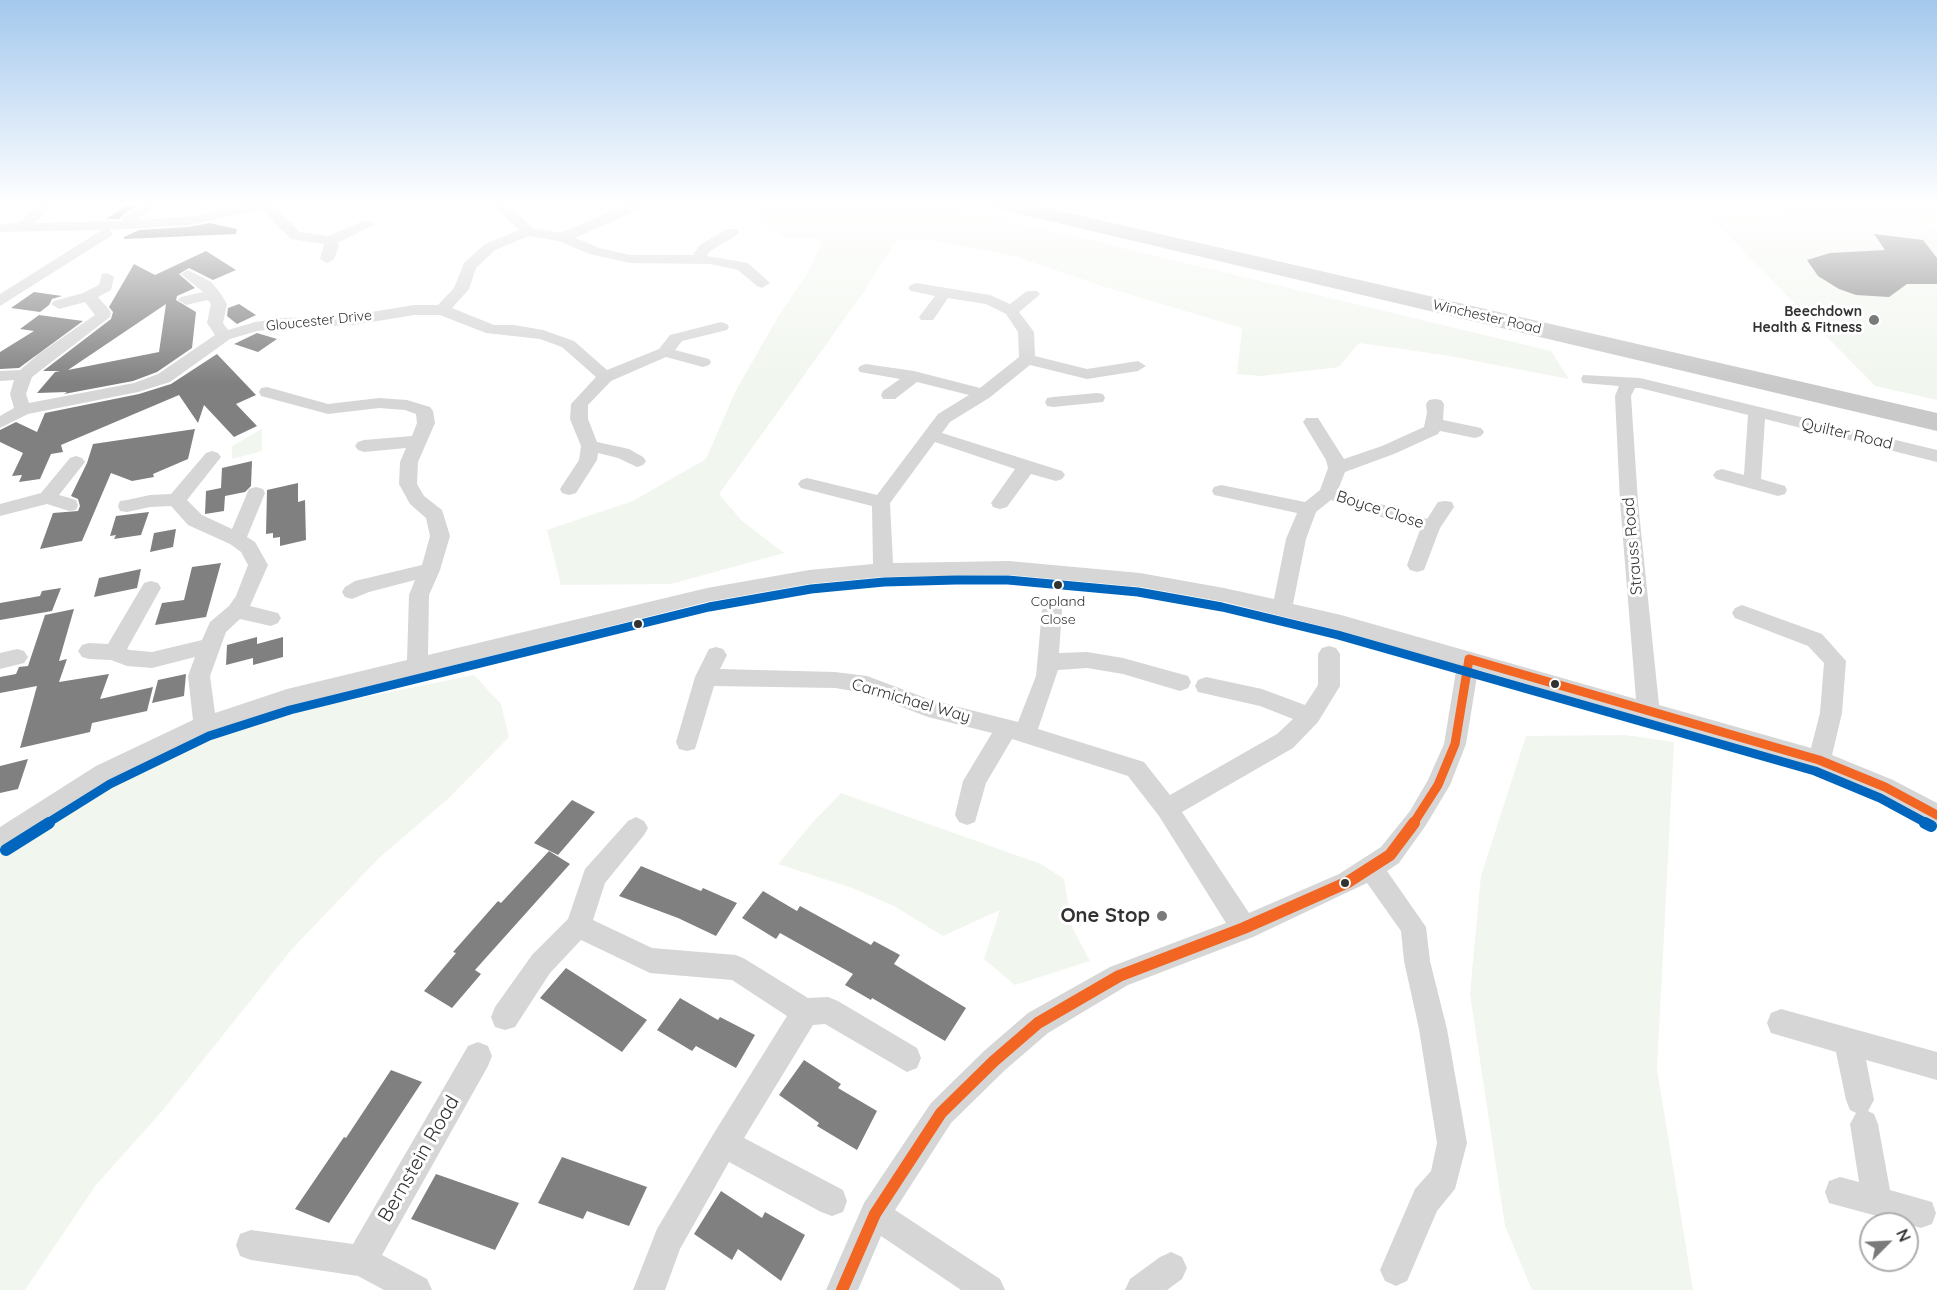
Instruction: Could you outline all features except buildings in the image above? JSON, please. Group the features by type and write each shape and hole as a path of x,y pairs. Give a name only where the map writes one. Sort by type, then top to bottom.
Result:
{"main road":[{"name":"Winchester Road","path":"1261,264 1937,422"}],"street":[{"path":"0,301 57,264"},
{"path":"442,310 461,289 472,264"},
{"path":"737,264 753,267 762,283"},
{"path":"188,274 206,285 219,304 215,323 224,336"},
{"path":"59,304 88,296 106,287 107,277"},
{"path":"916,288 990,300 1011,311 1026,332 1027,359"},
{"path":"927,316 944,293"},
{"path":"186,300 213,294"},
{"path":"1011,311 1032,294"},
{"path":"23,410 18,394 24,375 46,356 102,317 103,312 88,296"},
{"name":"Gloucester Drive","path":"0,423 23,410 138,387 164,378 224,336 276,324 353,320 414,310 442,310 492,330 514,330 543,335 568,344 605,377"},
{"path":"569,489 588,460 590,446 579,419 580,404 605,377 664,352 676,338 721,327"},
{"path":"664,352 702,362"},
{"path":"1027,359 1087,374 1118,364 1138,366"},
{"path":"883,570 881,502 944,418 983,394 1027,359"},
{"path":"866,369 914,376 983,394"},
{"path":"1077,400 1087,374"},
{"path":"0,376 24,375"},
{"path":"890,395 914,376"},
{"name":"Quilter Road","path":"1589,379 1640,383 1937,456"},
{"name":"Strauss Road","path":"1629,383 1623,396 1629,502 1648,710"},
{"path":"267,392 302,404 328,409 379,403 407,405 424,411 426,423 409,462 408,484 417,500 435,515 440,536 430,570 419,595 417,665"},
{"path":"1053,402 1097,398"},
{"path":"1435,404 1434,424 1475,432"},
{"path":"1752,483 1757,413"},
{"name":"Boyce Close","path":"1308,509 1328,494 1336,468 1335,460 1312,422"},
{"name":"Boyce Close","path":"1336,468 1410,440 1432,430 1434,424"},
{"path":"932,435 1056,475"},
{"path":"364,446 419,441"},
{"path":"590,446 623,453 637,461"},
{"path":"128,506 150,501 176,500 212,457"},
{"path":"47,498 76,462"},
{"path":"1000,503 1026,467"},
{"path":"1722,475 1778,490"},
{"path":"807,484 881,502"},
{"path":"1221,491 1308,509 1296,539 1282,608"},
{"path":"237,539 256,493"},
{"name":"Boyce Close","path":"1328,494 1431,527"},
{"path":"0,510 47,498 69,505"},
{"path":"176,500 195,520 237,539 248,547 258,565 245,598 236,611 217,628 209,646 199,676 205,724"},
{"name":"Boyce Close","path":"1417,565 1431,527 1444,507"},
{"path":"0,840 104,773 205,724 287,698 707,595 809,577 883,570 1009,568 1117,578 1203,591 1282,608 1469,659 1819,760 1885,788 1937,816"},
{"path":"352,592 362,586 430,570"},
{"path":"114,652 151,588"},
{"path":"967,815 975,781 1016,730 1047,676 1050,662 1048,634 1052,610"},
{"path":"236,611 271,618"},
{"path":"1742,613 1815,640 1836,661 1831,713 1819,760"},
{"path":"88,651 114,652 127,658 152,660 209,646"},
{"path":"1167,809 1285,741 1310,716 1329,686 1329,654"},
{"path":"687,742 706,677 716,656"},
{"path":"842,1290 875,1214 941,1113 1038,1023 1119,976 1244,928 1348,882 1390,855 1418,818 1438,785 1455,744 1469,659"},
{"path":"1050,662 1087,660 1123,666 1180,682"},
{"name":"Carmichael Way","path":"706,677 835,680 867,685 928,708 1016,730 1136,769 1167,809 1244,928"},
{"path":"1206,686 1262,698 1310,716"},
{"path":"505,1017 541,964 578,926 594,877 636,828"},
{"path":"1371,869 1413,927 1417,961 1433,1029 1452,1143 1444,1178 1426,1200 1396,1270"},
{"path":"578,926 650,960 736,968 805,1012 828,1010 907,1059"},
{"path":"649,1290 668,1240 724,1143 805,1012"},
{"path":"1781,1023 1848,1042 1934,1071"},
{"path":"1848,1042 1877,1202"},
{"name":"Bernstein Road","path":"360,1261 478,1056"},
{"path":"724,1143 832,1201"},
{"path":"1840,1192 1921,1213"},
{"path":"875,1214 990,1290"},
{"path":"251,1245 360,1261 416,1290"},
{"path":"1140,1290 1171,1268"}],"shaded area":[{"path":"811,264 881,264 719,494 742,521 784,553 671,584 561,585 547,530 633,501 706,459 735,392 779,315"},
{"path":"1038,264 1190,264 1551,351 1569,379 1444,355 1359,343 1339,367 1261,376 1237,374 1242,328"},
{"name":"Beechdown Health & Fitness","path":"1756,264 1937,264 1937,400 1875,386"},
{"path":"262,429 262,451 232,459 232,446"},
{"path":"474,675 501,704 509,737 450,797 380,857 291,950 163,1110 96,1185 25,1290 0,1290 0,851 91,787 244,722"},
{"path":"1625,735 1674,742 1657,1069 1693,1290 1532,1290 1505,1226 1470,994 1481,876 1526,736"},
{"path":"841,793 1041,864 1064,879 1072,927 1090,961 1015,985 984,959 1000,910 943,936 894,906 852,888 778,864"}],"transit line":[{"path":"6,850 110,784 209,736 290,710 709,607 811,589 884,582 956,580 1008,580 1138,592 1222,607 1338,635 1815,771 1880,798 1931,826"},
{"path":"1469,659 1819,760 1885,787 1937,815"},
{"path":"842,1290 875,1214 941,1113 994,1061 1038,1023 1119,976 1244,928 1348,882 1390,855 1418,818 1438,785 1455,744 1469,659"}],"place":[{"name":"Beechdown Health & Fitness","path":"1874,320"},
{"name":"Copland Close","path":"1058,585"},
{"name":"One Stop","path":"1162,916"}]}
